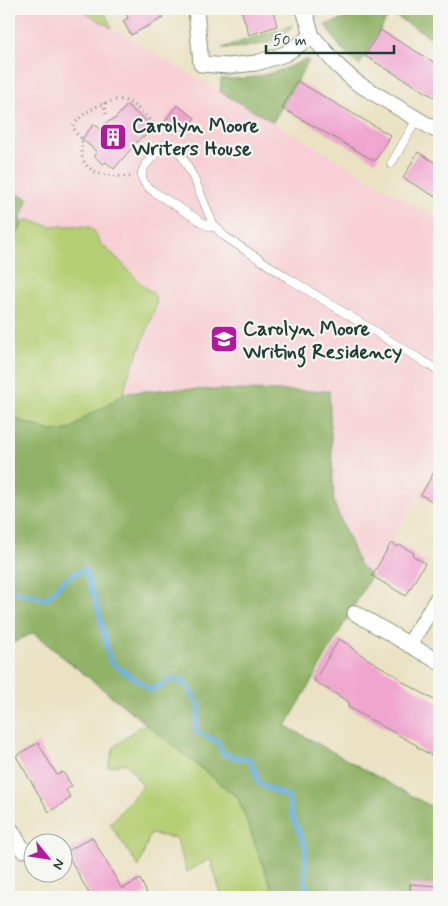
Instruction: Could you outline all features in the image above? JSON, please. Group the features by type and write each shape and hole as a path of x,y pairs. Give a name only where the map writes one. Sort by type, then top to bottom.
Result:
{"street":[{"path":"196,9 202,64 228,66 256,63 285,54 312,36"},
{"path":"304,9 312,36 338,66 356,83 439,132"},
{"path":"409,645 439,596"},
{"path":"355,613 439,662"},
{"path":"9,827 22,848"}],"lane":[{"path":"391,164 418,119"},
{"path":"217,228 208,226 147,188 141,180 144,168 167,143 179,150 196,183 213,224 217,228 224,236 288,278 439,371"}],"path":[{"path":"141,177 107,176 92,170 84,163 81,155 82,139 76,133 73,126 78,119 105,103 123,100 132,104 160,128 167,143"},
{"path":"105,103 106,118"}],"shaded area":[{"name":"Carolyn Moore Writing Residency","path":"9,9 79,9 439,220 439,458 286,726 9,562"}],"green space":[{"path":"79,9 103,9 112,28"},
{"path":"375,9 439,9 439,42 390,13 359,66 343,51 325,25"},
{"path":"292,25 288,32 272,41 240,48 222,48"},
{"path":"304,60 309,60 273,122 220,92 221,79 264,75"},
{"path":"15,193 28,198 21,217 20,230 9,239 9,197"},
{"path":"28,220 50,226 89,227 95,232 100,243 144,287 153,293 156,299 156,305 127,379 124,393 111,403 87,416 70,430 52,431 18,420 9,415 9,239 20,230 22,222"},
{"path":"170,389 329,391 334,503 359,564 371,576 286,726 439,811 439,897 275,897 238,798 33,633 9,645 9,415 18,420 52,431 70,430 87,416 111,403 124,393"},
{"path":"146,724 238,798 275,897 222,897 210,859 187,872 176,838 150,834 139,867 110,824 143,786 126,763 108,767 114,747 139,727"}],"building":[{"path":"124,9 158,9 163,18 131,35 123,21 128,18"},
{"path":"241,9 274,9 277,26 249,35"},
{"path":"380,30 439,65 439,100 365,56"},
{"path":"297,81 390,135 375,161 282,108"},
{"name":"Carolyn Moore Writers House","path":"127,105 153,127 144,137 141,137 114,169 106,162 103,164 94,156 97,152 82,139 94,124 101,130 107,122 115,119"},
{"path":"177,105 195,118 184,134 165,121"},
{"path":"418,152 439,165 439,199 403,178"},
{"path":"439,463 439,505 421,495"},
{"path":"391,543 398,547 400,545 414,553 413,556 425,563 406,596 372,576"},
{"path":"339,639 400,678 400,680 439,703 439,760 418,746 348,707 349,702 314,681"},
{"path":"38,743 57,775 63,772 72,786 66,790 71,798 49,812 16,756"},
{"path":"92,837 122,889 140,879 147,893 140,897 91,897 72,863 72,849"},
{"path":"410,884 439,886 439,897 410,897"}],"waterway":[{"path":"9,590 46,599 64,580 84,569 99,613 110,662 151,690 171,679 185,683 199,706 195,731 218,742 223,754 251,761 259,784 288,797 291,813 305,847 305,884 313,897"}],"place":[{"name":"Carolyn Moore Writers House","path":"113,137"},
{"name":"Carolyn Moore Writing Residency","path":"224,339"}]}
